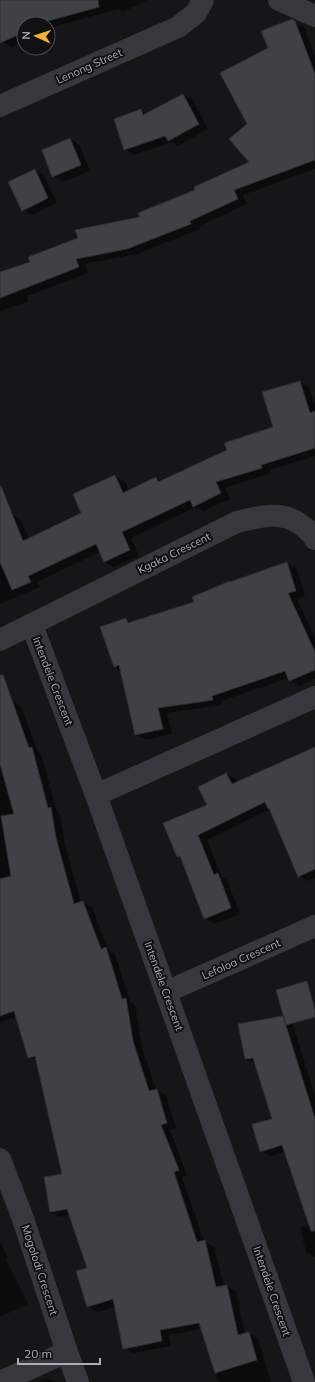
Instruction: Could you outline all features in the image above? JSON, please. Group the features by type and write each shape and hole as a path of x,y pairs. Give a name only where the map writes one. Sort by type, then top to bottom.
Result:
{"street":[{"name":"Lenong Street","path":"0,106 178,27 196,14 203,0"},
{"path":"278,0 315,16"},
{"name":"Kgaka Crescent","path":"32,624 237,522 259,516 273,515 293,519 311,532 315,539"},
{"name":"Intendele Crescent","path":"0,640 32,624 96,795 304,1382"},
{"path":"96,795 315,697"},
{"name":"Lefoloa Crescent","path":"166,992 315,926"},
{"name":"Mogolodi Crescent","path":"0,1159 22,1216 78,1382"},
{"path":"0,1382 67,1352"}],"building":[{"path":"0,0 98,0 99,7 56,19 56,16 16,16 16,36 0,43"},
{"path":"292,19 295,21 315,74 315,160 234,190 238,199 190,221 191,224 127,249 76,259 79,267 0,298 0,272 30,262 28,257 78,238 75,230 140,217 138,213 195,190 194,187 249,162 229,139 247,124 220,73 268,48 261,31"},
{"path":"183,94 199,124 168,141 165,136 124,150 114,119 141,109 143,115"},
{"path":"70,138 81,165 52,177 42,150"},
{"path":"35,169 48,198 22,211 8,182"},
{"path":"300,381 310,413 315,411 315,448 261,465 262,468 216,482 221,493 193,507 190,500 122,532 130,550 104,562 96,544 28,576 31,582 12,590 0,562 0,486 23,541 81,513 73,494 115,475 123,493 156,477 158,482 227,450 224,443 273,427 262,392"},
{"path":"287,562 296,591 288,593 315,652 315,670 289,681 285,671 212,696 213,700 158,708 163,729 135,735 119,665 114,667 100,627 126,618 128,623 194,602 192,597 230,581"},
{"path":"0,675 3,675 29,748 32,747 48,808 51,807 56,838 74,904 83,901 101,949 106,947 122,999 126,998 133,1041 149,1091 157,1089 167,1123 161,1125 179,1170 174,1172 197,1242 205,1240 216,1287 227,1285 238,1335 249,1332 257,1360 215,1373 199,1323 160,1330 162,1341 123,1349 113,1299 87,1307 76,1271 87,1268 67,1209 50,1212 44,1177 62,1174 35,1056 28,1058 14,1011 0,1016 0,879 11,876 1,816 14,814 0,764"},
{"path":"315,747 315,869 298,877 269,808 268,809 265,802 198,835 214,875 218,873 231,908 204,919 180,856 177,857 163,823 207,805 198,787 226,773 232,784"},
{"path":"307,981 315,1010 315,1017 286,1025 276,990"},
{"path":"283,1016 315,1119 315,1231 311,1231 282,1145 260,1152 252,1124 272,1119 253,1058 245,1059 238,1024"}]}
